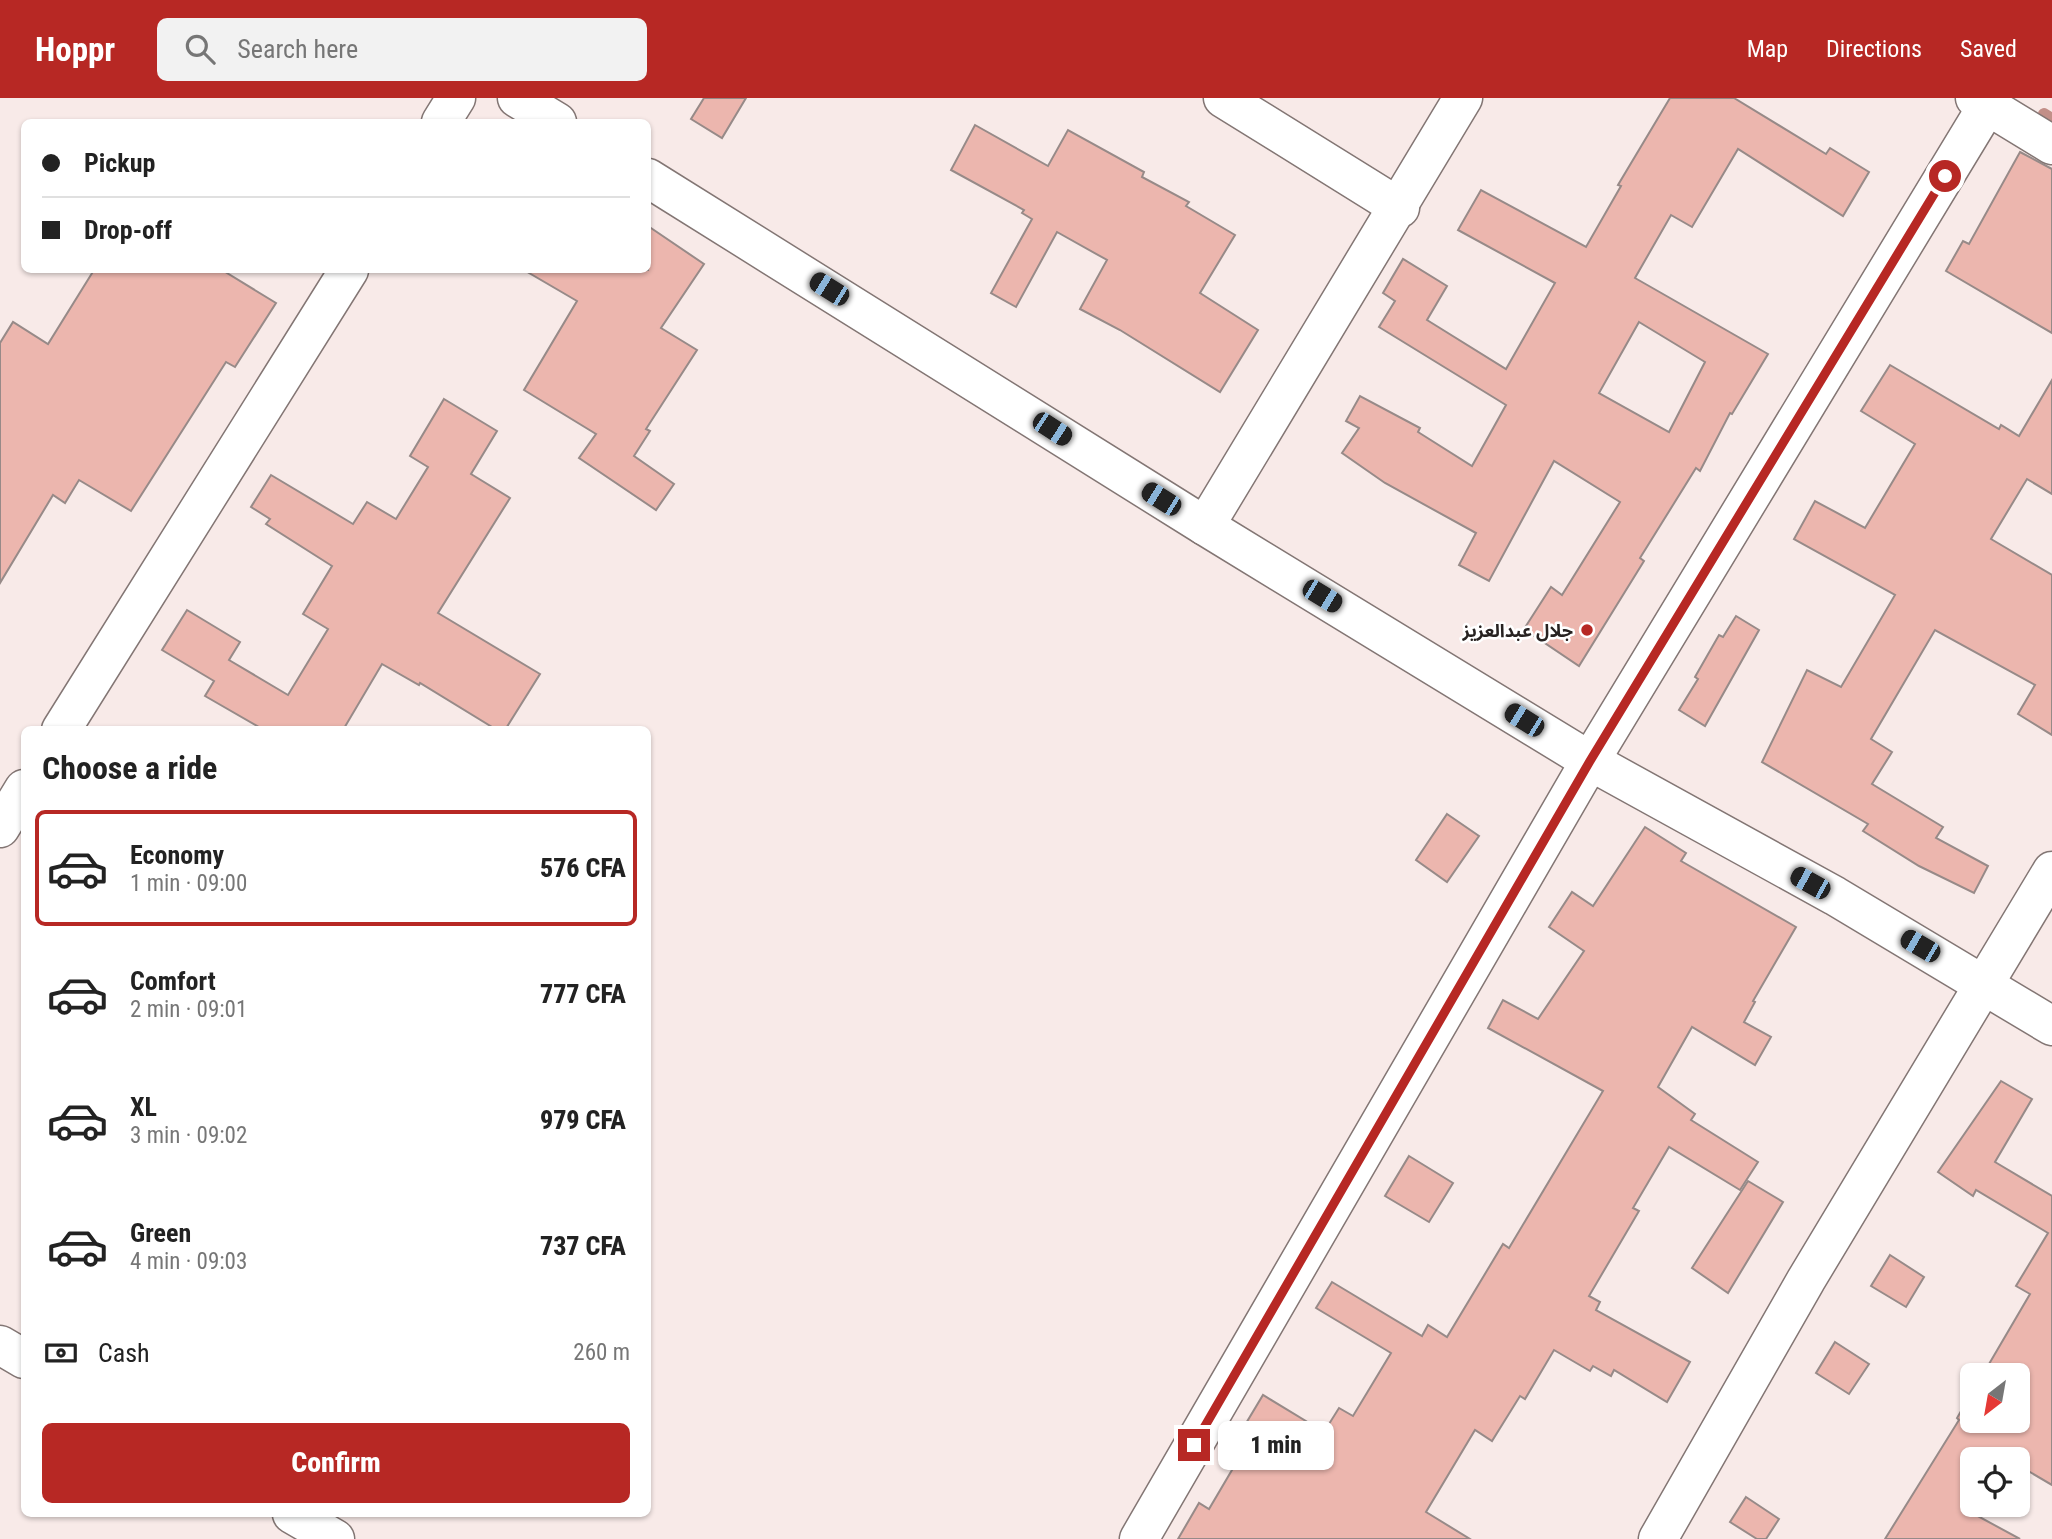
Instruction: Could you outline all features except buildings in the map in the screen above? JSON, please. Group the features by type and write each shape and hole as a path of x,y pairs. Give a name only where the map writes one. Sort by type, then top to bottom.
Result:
{"street":[{"path":"443,119 456,98"},
{"path":"517,98 552,119"},
{"path":"1223,98 1399,208"},
{"path":"1205,526 1463,98"},
{"path":"1139,1539 1590,761 1984,100 2052,145"},
{"path":"651,180 1205,526 1590,761 1835,897 1984,983 2052,1026"},
{"path":"64,726 347,273"},
{"path":"0,828 21,794"},
{"path":"1658,1539 1806,1280 2052,871"},
{"path":"0,1345 21,1357"},
{"path":"297,1517 335,1539"}],"waterway":[{"path":"2044,114 2052,119"}],"place":[{"name":"جلال عبدالعزيز","path":"1587,630"}],"route":[{"path":"1194,1445 1590,761 1945,176"}]}
